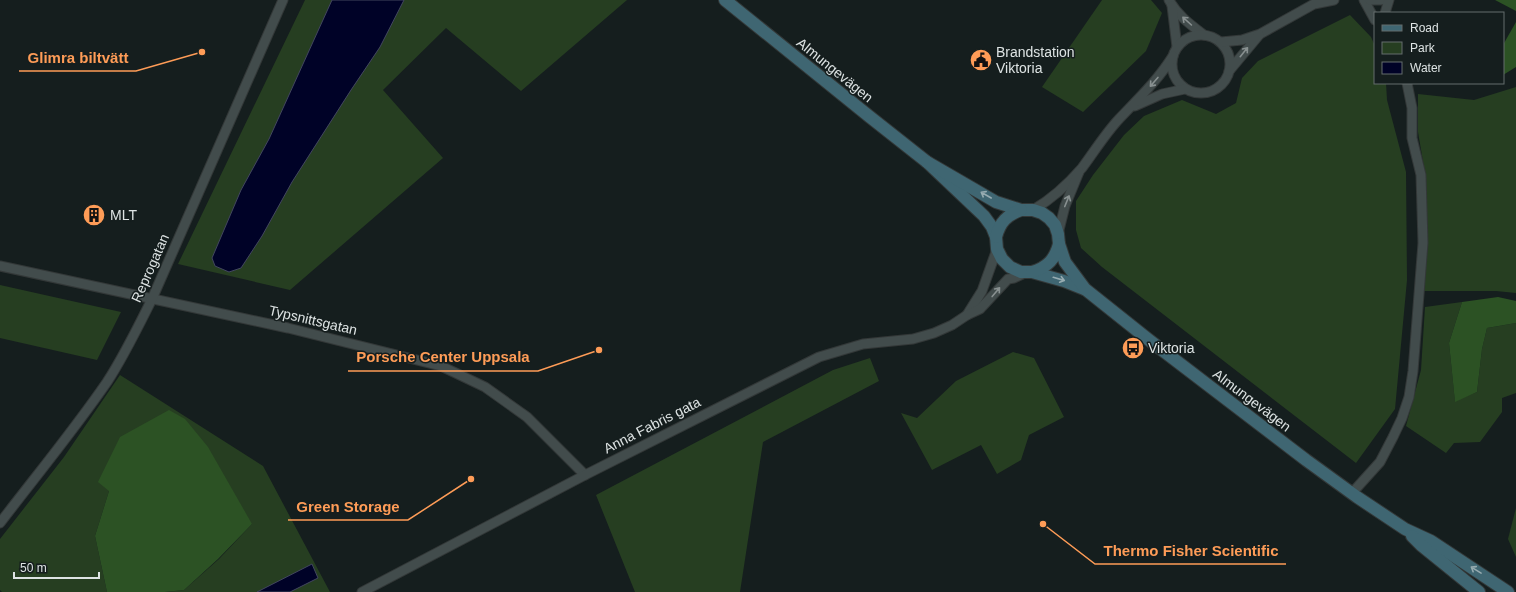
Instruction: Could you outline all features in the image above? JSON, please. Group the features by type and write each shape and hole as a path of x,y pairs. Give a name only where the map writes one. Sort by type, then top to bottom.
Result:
{"main road":[{"name":"Almungevägen","path":"724,0 927,162 984,216 992,227 1002,259 1010,267 1021,272 1030,272 1064,281 1085,289"},
{"name":"Almungevägen","path":"927,162 996,202 1010,207 1042,213 1049,218 1055,225 1065,262 1085,289 1306,460 1352,493 1405,529 1431,541 1508,592"},
{"path":"996,243 999,228 1004,219 1012,213 1027,210"},
{"path":"1030,272 1043,268 1052,261 1057,253 1059,239"},
{"name":"Almungevägen","path":"1405,529 1421,545 1478,592"}],"street":[{"name":"Reprogatan","path":"0,523 107,382 130,344 152,299 283,0"},
{"path":"1220,42 1242,40 1260,34 1316,2 1334,0"},
{"path":"1364,0 1374,18"},
{"path":"1370,0 1381,0"},
{"path":"1385,12 1389,0"},
{"path":"1171,3 1175,51 1172,65 1173,74 1185,89 1198,93 1212,92 1220,87 1226,80 1230,71 1260,34"},
{"path":"1171,3 1184,19 1204,35"},
{"path":"1027,210 1042,204 1053,196 1081,169 1120,119 1159,77 1182,42 1189,37 1204,35 1213,37 1220,42 1227,51 1230,61 1230,71"},
{"path":"1352,493 1380,462 1393,437 1402,418 1409,396 1413,371 1423,243 1421,175 1412,138 1412,108 1407,84"},
{"path":"1132,107 1162,94 1185,89"},
{"path":"1059,239 1065,206 1081,169"},
{"path":"967,315 982,291 996,243"},
{"name":"Typsnittsgatan","path":"0,266 288,328 441,366 484,387 527,417 585,475"},
{"name":"Anna Fabris gata","path":"362,592 585,475 819,357 863,344 914,339 934,333 980,309 1008,279 1030,272"}],"green space":[{"path":"305,0 627,0 521,91 446,28 383,90 443,158 290,290 178,264"},
{"path":"1102,0 1151,0 1162,13 1146,51 1083,112 1042,87"},
{"path":"1495,0 1516,0 1516,11"},
{"path":"1350,15 1371,37 1374,44 1374,84 1386,84 1387,100 1406,172 1407,280 1395,409 1356,463 1102,267 1081,248 1076,230 1076,201 1093,175 1124,135 1144,116 1182,100 1216,114 1236,103 1242,78 1258,61"},
{"path":"1516,22 1516,67 1504,74 1504,43"},
{"path":"1516,87 1516,293 1496,291 1423,291 1420,178 1426,179 1418,132 1418,94 1474,100"},
{"path":"0,285 121,312 97,360 0,338"},
{"path":"1498,297 1516,301 1516,323 1487,328 1482,349 1477,392 1455,402 1449,343 1462,302"},
{"path":"1462,302 1449,343 1455,401 1477,392 1482,349 1487,328 1516,323 1516,393 1502,398 1502,412 1480,442 1454,443 1446,453 1406,426 1421,370 1425,307"},
{"path":"1013,352 1034,358 1064,417 1029,435 1021,460 997,474 981,445 932,470 901,413 917,418 956,381"},
{"path":"870,358 879,381 763,442 740,592 635,592 596,495 833,370"},
{"path":"120,375 263,466 330,592 165,592 184,590 219,559 252,524 109,491 95,536 107,592 2,592 0,590 0,539 64,457"},
{"path":"169,410 185,419 208,447 252,524 218,559 184,590 165,592 107,592 95,536 109,491 98,482 120,437"},
{"path":"1516,508 1516,557 1508,539"}],"water":[{"path":"332,0 404,0 380,47 292,182 262,236 241,268 229,272 215,266 212,258 241,190 269,139"},
{"path":"312,564 318,578 290,592 257,592"}],"place":[{"name":"Glimra biltvätt","path":"202,52"},
{"name":"Brandstation Viktoria","path":"981,60"},
{"name":"MLT","path":"94,215"},
{"name":"Viktoria","path":"1133,348"},
{"name":"Porsche Center Uppsala","path":"599,350"},
{"name":"Green Storage","path":"471,479"},
{"name":"Thermo Fisher Scientific","path":"1043,524"}]}
